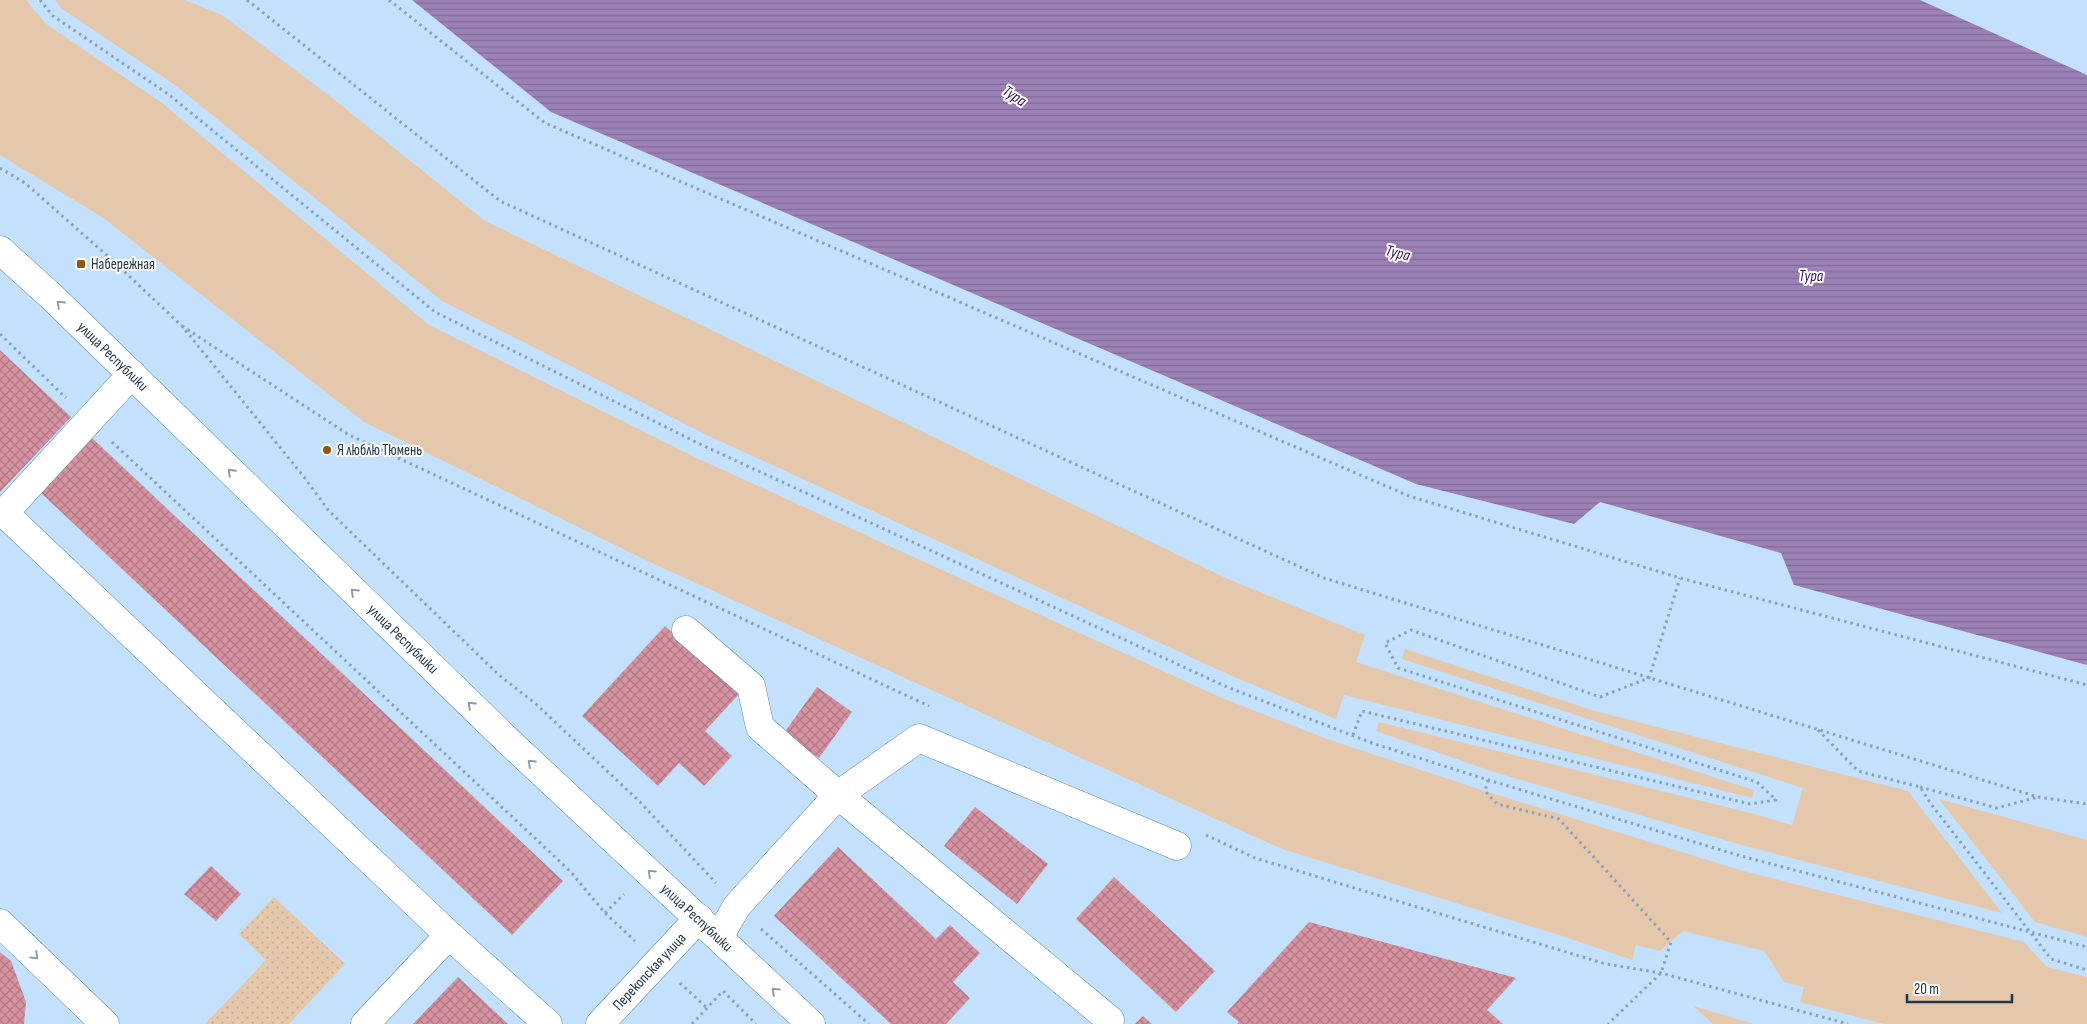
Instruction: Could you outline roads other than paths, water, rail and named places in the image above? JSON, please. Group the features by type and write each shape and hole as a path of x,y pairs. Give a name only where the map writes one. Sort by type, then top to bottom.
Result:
{"main road":[{"name":"улица Республики","path":"0,250 132,374 506,739 811,1024"},
{"path":"132,374 4,513 449,934 548,1024"},
{"path":"686,630 751,686 760,727 838,795 1110,1020"},
{"path":"719,937 737,906 838,795 920,738 1176,846"},
{"name":"Перекопская улица","path":"600,1024 699,918"},
{"path":"0,922 106,1024"},
{"path":"365,1024 449,934"}],"water":[{"name":"Тура","path":"412,0 1920,0 2087,75 2087,665 1794,585 1781,553 1600,502 1574,524 1416,484 551,112"}],"place":[{"name":"Набережная","path":"81,264"},
{"name":"Я люблю Тюмень","path":"327,450"}]}
